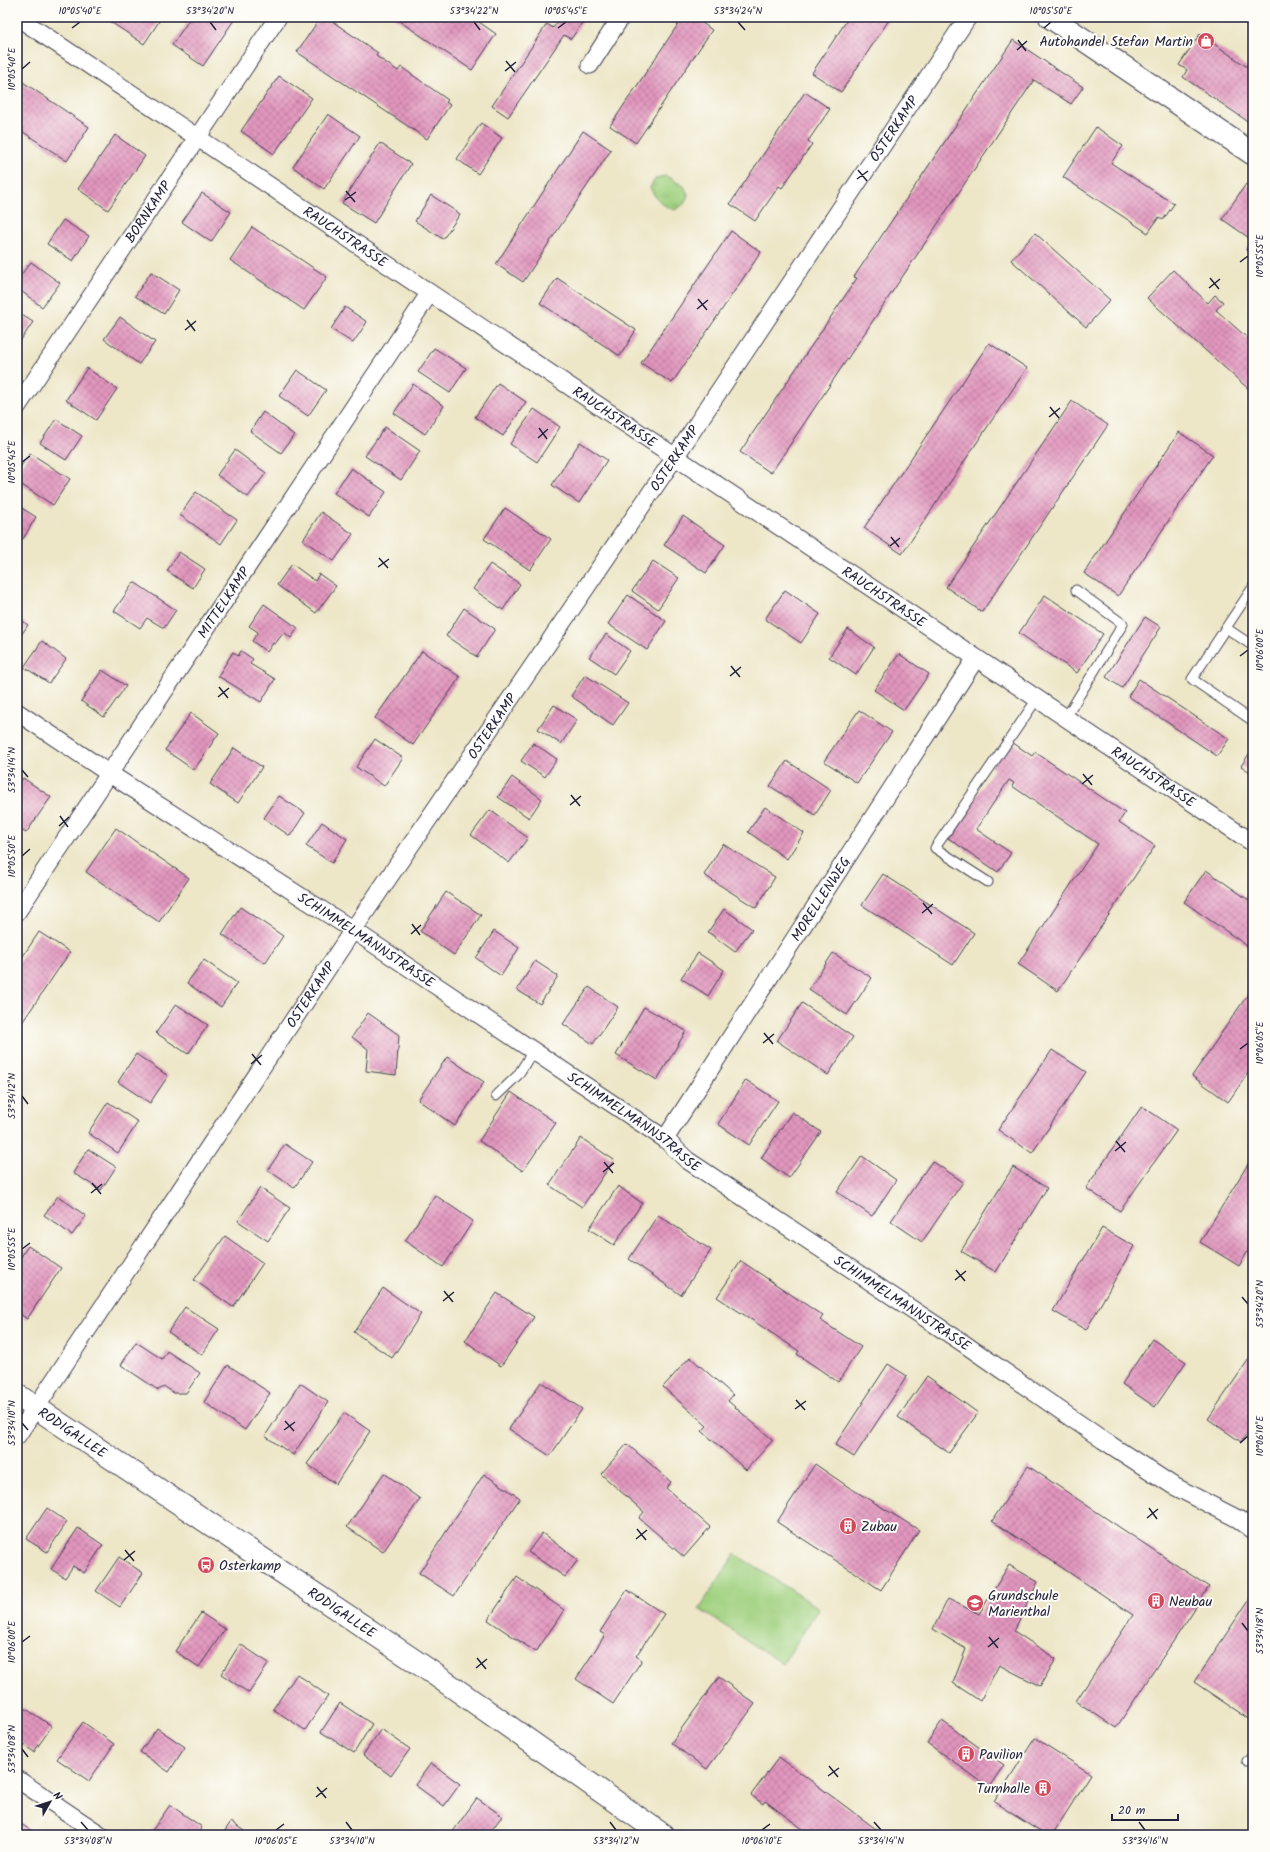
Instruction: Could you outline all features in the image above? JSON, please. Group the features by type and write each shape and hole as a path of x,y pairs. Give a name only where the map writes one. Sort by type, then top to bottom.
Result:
{"main road":[{"path":"1050,17 1253,154"},
{"name":"RODIGALLEE","path":"17,1396 426,1668 663,1835"}],"street":[{"name":"RAUCHSTRASSE","path":"18,17 429,294 1253,843"},
{"name":"BORNKAMP","path":"17,407 278,17"},
{"path":"590,65 621,17"},
{"name":"OSTERKAMP","path":"17,1436 353,930 675,457 968,17"},
{"name":"MITTELKAMP","path":"17,912 429,294"},
{"name":"MORELLENWEG","path":"665,1139 976,658"},
{"name":"SCHIMMELMANNSTRASSE","path":"17,712 110,774 353,930 665,1139 687,1160 963,1343 1102,1440 1172,1485 1238,1519 1253,1530"},
{"path":"17,1779 101,1835"}],"lane":[{"path":"1253,587 1192,679 1253,721"},
{"path":"1065,719 1123,624 1076,590"},
{"path":"1226,628 1253,646"},
{"path":"988,882 935,848 1037,699"},
{"path":"496,1096 518,1075 533,1051"}],"green space":[{"path":"666,176 684,186 688,195 684,204 675,210 660,202 650,187 656,178"},
{"path":"735,1554 819,1608 783,1664 699,1609"}],"building":[{"path":"103,17 162,17 144,44"},
{"path":"191,17 236,17 203,66 172,45"},
{"path":"326,17 378,53 376,56 398,71 401,67 448,100 446,102 450,105 427,139 297,52 320,18 323,20"},
{"path":"393,17 472,17 496,34 472,70"},
{"path":"553,17 586,17 571,39 564,35 508,117 492,106 547,24 553,28 558,21"},
{"path":"683,17 694,17 712,30 636,143 610,126"},
{"path":"849,17 891,17 841,92 812,73"},
{"path":"1200,34 1253,71 1253,125 1183,77 1187,70 1179,65"},
{"path":"1013,40 1083,87 1071,104 1034,80 771,473 740,452 857,278 854,277"},
{"path":"279,76 312,98 274,154 241,131"},
{"path":"17,78 89,127 67,161 17,128"},
{"path":"805,92 830,109 808,141 812,144 782,188 779,186 755,221 730,204"},
{"path":"328,114 360,136 324,189 293,167"},
{"path":"481,123 502,138 478,174 457,159"},
{"path":"1096,127 1123,146 1111,163 1174,204 1163,220 1159,217 1148,233 1063,177"},
{"path":"583,131 611,150 523,282 496,264"},
{"path":"115,135 145,156 108,210 78,189"},
{"path":"380,143 411,164 374,223 342,203"},
{"path":"1246,184 1253,188 1253,255 1246,250 1252,240 1222,219"},
{"path":"202,193 231,212 211,242 182,222"},
{"path":"431,195 460,214 443,239 415,221"},
{"path":"63,220 89,236 73,261 47,244"},
{"path":"252,227 327,277 304,310 230,260"},
{"path":"731,231 761,252 672,383 641,363"},
{"path":"1035,233 1110,300 1086,327 1011,260"},
{"path":"31,262 60,283 42,307 17,288 17,280"},
{"path":"1173,270 1208,303 1215,295 1223,302 1216,310 1253,343 1253,393 1147,298"},
{"path":"151,272 179,290 164,314 135,296"},
{"path":"557,278 636,330 620,356 540,303"},
{"path":"345,307 367,322 353,343 331,329"},
{"path":"17,312 33,322 17,346"},
{"path":"120,317 155,342 139,364 104,339"},
{"path":"989,343 1027,368 902,554 864,528"},
{"path":"434,348 466,368 450,393 418,372"},
{"path":"87,368 117,389 96,420 66,400"},
{"path":"297,370 326,390 308,416 279,396"},
{"path":"498,383 526,402 503,436 475,417"},
{"path":"413,384 444,406 425,434 394,413"},
{"path":"1072,401 1108,425 982,612 946,587"},
{"path":"534,409 560,427 537,462 510,444"},
{"path":"263,412 294,435 281,453 250,431"},
{"path":"56,419 82,436 66,460 40,443"},
{"path":"385,427 420,451 401,480 365,456"},
{"path":"1179,432 1213,455 1118,596 1084,573"},
{"path":"580,442 607,460 579,503 552,485"},
{"path":"235,450 266,473 248,497 217,475"},
{"path":"30,453 70,479 53,505 17,482 17,472"},
{"path":"351,468 386,492 369,517 334,493"},
{"path":"196,492 237,520 221,544 180,515"},
{"path":"17,505 36,517 23,539 19,536 17,540"},
{"path":"505,508 551,539 530,570 484,539"},
{"path":"321,512 353,534 334,561 303,540"},
{"path":"683,516 725,545 706,573 664,545"},
{"path":"179,552 205,569 193,588 167,571"},
{"path":"653,561 679,578 658,609 632,591"},
{"path":"292,564 315,581 319,574 336,586 316,613 277,585"},
{"path":"490,564 520,584 503,610 473,589"},
{"path":"134,582 176,610 164,628 147,618 140,628 114,611"},
{"path":"785,590 820,614 801,643 765,619"},
{"path":"628,595 666,621 647,650 608,624"},
{"path":"1045,595 1103,634 1077,673 1019,633"},
{"path":"264,604 298,628 291,638 284,632 275,644 273,643 267,652 252,641 258,632 249,626"},
{"path":"464,608 495,629 477,657 446,636"},
{"path":"17,617 28,625 17,641"},
{"path":"1145,617 1161,627 1122,688 1106,677"},
{"path":"848,629 874,647 856,675 829,657"},
{"path":"606,634 630,651 614,674 589,657"},
{"path":"42,641 66,659 49,683 24,667"},
{"path":"241,651 253,659 250,664 275,679 261,702 218,676 233,652 238,656"},
{"path":"422,651 460,677 413,745 375,718"},
{"path":"899,654 929,674 904,710 874,690"},
{"path":"102,670 126,686 104,717 81,701"},
{"path":"585,675 628,703 613,725 571,696"},
{"path":"1139,679 1229,739 1217,756 1128,696"},
{"path":"554,705 577,720 561,744 538,729"},
{"path":"859,710 892,732 857,783 824,761"},
{"path":"191,713 219,733 194,770 165,750"},
{"path":"375,739 403,758 384,786 356,767"},
{"path":"1009,740 1032,756 1035,752 1125,813 1119,822 1155,846 1058,991 1018,964 1098,844 1012,786 1014,783 1009,780 976,829 1011,853 998,872 948,838 994,769 991,767"},
{"path":"533,743 557,759 545,777 521,761"},
{"path":"234,748 262,767 238,803 210,784"},
{"path":"1253,748 1253,774 1241,766"},
{"path":"787,761 831,790 815,815 770,786"},
{"path":"512,777 542,799 529,818 498,797"},
{"path":"23,778 51,797 26,833 17,827 17,786"},
{"path":"279,796 305,813 290,836 264,818"},
{"path":"765,807 804,833 787,859 748,832"},
{"path":"490,810 528,838 509,863 471,835"},
{"path":"322,822 347,839 332,863 306,846"},
{"path":"116,828 189,878 159,922 86,872"},
{"path":"723,844 775,877 756,908 704,875"},
{"path":"1206,870 1253,903 1253,950 1184,902"},
{"path":"883,874 974,933 953,965 862,905"},
{"path":"446,892 481,915 454,955 420,931"},
{"path":"240,907 283,936 265,963 222,934"},
{"path":"724,909 752,929 735,952 708,932"},
{"path":"494,931 519,948 501,976 476,958"},
{"path":"39,932 70,952 17,1030 17,965"},
{"path":"698,953 724,970 708,996 681,978"},
{"path":"833,953 872,978 847,1015 809,989"},
{"path":"204,960 237,983 221,1007 187,983"},
{"path":"535,961 558,976 540,1004 517,990"},
{"path":"589,987 618,1007 593,1044 563,1024"},
{"path":"1253,987 1253,1066 1228,1102 1192,1076"},
{"path":"802,1003 853,1037 828,1075 777,1041"},
{"path":"176,1004 208,1025 188,1054 156,1033"},
{"path":"644,1007 686,1031 657,1080 616,1055"},
{"path":"368,1013 399,1035 396,1075 366,1071 368,1049 352,1037"},
{"path":"1052,1050 1086,1072 1032,1153 998,1130"},
{"path":"136,1054 168,1076 150,1103 118,1082"},
{"path":"447,1057 484,1082 455,1126 418,1100"},
{"path":"746,1080 778,1101 749,1145 718,1124"},
{"path":"511,1092 556,1123 523,1171 479,1141"},
{"path":"108,1102 138,1122 118,1153 88,1133"},
{"path":"1142,1106 1177,1130 1120,1211 1086,1188"},
{"path":"792,1112 821,1132 789,1178 761,1158"},
{"path":"581,1138 614,1160 582,1207 549,1185"},
{"path":"285,1144 312,1162 294,1188 268,1170"},
{"path":"88,1149 116,1167 101,1190 73,1173"},
{"path":"862,1156 896,1180 872,1216 837,1192"},
{"path":"1253,1156 1253,1243 1239,1266 1200,1242"},
{"path":"932,1161 963,1182 922,1242 891,1221"},
{"path":"1013,1167 1047,1188 996,1272 961,1251"},
{"path":"618,1186 642,1203 614,1245 589,1229"},
{"path":"260,1188 290,1208 268,1241 238,1221"},
{"path":"435,1195 473,1221 443,1267 405,1241"},
{"path":"58,1196 86,1216 72,1235 44,1215"},
{"path":"658,1215 711,1250 681,1295 629,1259"},
{"path":"1102,1228 1134,1246 1086,1330 1053,1311"},
{"path":"225,1236 263,1263 233,1307 194,1280"},
{"path":"28,1246 61,1268 27,1319 17,1312 17,1263"},
{"path":"741,1261 823,1316 820,1320 861,1347 838,1382 797,1354 799,1351 717,1297"},
{"path":"383,1288 421,1314 392,1358 354,1332"},
{"path":"497,1293 534,1317 501,1366 465,1341"},
{"path":"185,1307 219,1329 202,1355 168,1332"},
{"path":"1152,1339 1186,1362 1155,1407 1122,1384"},
{"path":"136,1342 162,1359 167,1351 200,1373 186,1393 174,1393 165,1387 158,1390 121,1365"},
{"path":"1253,1353 1253,1425 1241,1442 1208,1419"},
{"path":"690,1357 733,1395 728,1401 773,1440 746,1470 702,1431 707,1426 663,1387"},
{"path":"888,1364 907,1376 854,1457 835,1445"},
{"path":"228,1365 270,1393 245,1430 204,1402"},
{"path":"927,1376 978,1413 949,1453 898,1417"},
{"path":"541,1382 582,1409 550,1456 509,1429"},
{"path":"300,1383 328,1402 293,1455 265,1436"},
{"path":"344,1413 370,1431 336,1484 307,1464"},
{"path":"627,1444 671,1482 666,1488 710,1527 684,1557 639,1518 644,1512 601,1474"},
{"name":"Zubau","path":"815,1464 847,1486 919,1530 881,1590 777,1522"},
{"name":"Neubau","path":"1028,1466 1209,1587 1116,1728 1076,1701 1133,1615 992,1521"},
{"path":"384,1473 420,1499 383,1552 347,1527"},
{"path":"484,1474 520,1498 454,1596 419,1573"},
{"path":"47,1508 67,1522 47,1552 26,1539"},
{"path":"78,1528 103,1545 84,1573 73,1566 65,1578 51,1569"},
{"path":"542,1533 578,1560 565,1577 528,1552"},
{"path":"119,1557 143,1573 120,1607 96,1591"},
{"path":"1009,1565 1038,1582 1014,1631 1056,1659 1040,1686 999,1665 980,1701 953,1683 966,1649 933,1629 948,1599 979,1614"},
{"path":"517,1577 564,1610 536,1652 488,1620"},
{"path":"627,1590 664,1614 636,1656 642,1660 613,1704 576,1679 605,1635 600,1632"},
{"path":"1253,1594 1253,1722 1194,1682"},
{"path":"201,1613 225,1629 199,1667 175,1651"},
{"path":"240,1644 269,1663 249,1693 221,1674"},
{"path":"297,1674 328,1696 305,1730 273,1709"},
{"path":"719,1677 755,1704 707,1769 671,1743"},
{"path":"340,1703 372,1724 354,1753 321,1732"},
{"path":"23,1707 52,1726 34,1752 17,1740 17,1716"},
{"name":"Pavilion","path":"942,1721 1004,1765 989,1787 927,1743"},
{"path":"83,1722 114,1744 89,1781 57,1759"},
{"path":"157,1728 185,1747 169,1772 140,1752"},
{"path":"381,1729 410,1749 391,1776 363,1755"},
{"name":"Turnhalle","path":"1035,1738 1091,1774 1052,1835 1045,1835 994,1802"},
{"path":"779,1757 880,1832 877,1835 811,1835 765,1801 763,1804 751,1795"},
{"path":"431,1763 460,1784 444,1806 415,1785"},
{"path":"477,1798 502,1816 488,1835 455,1835 452,1833"},
{"path":"170,1805 202,1827 197,1835 156,1835 151,1832"},
{"path":"17,1821 30,1830 38,1835 17,1835"},
{"path":"231,1822 244,1831 241,1835 222,1835"}],"place":[{"name":"Autohandel Stefan Martin","path":"1206,41"},
{"name":"Zubau","path":"848,1526"},
{"name":"Osterkamp","path":"206,1565"},
{"name":"Neubau","path":"1156,1601"},
{"name":"Grundschule Marienthal","path":"975,1603"},
{"name":"Pavilion","path":"966,1754"},
{"name":"Turnhalle","path":"1043,1788"}]}
